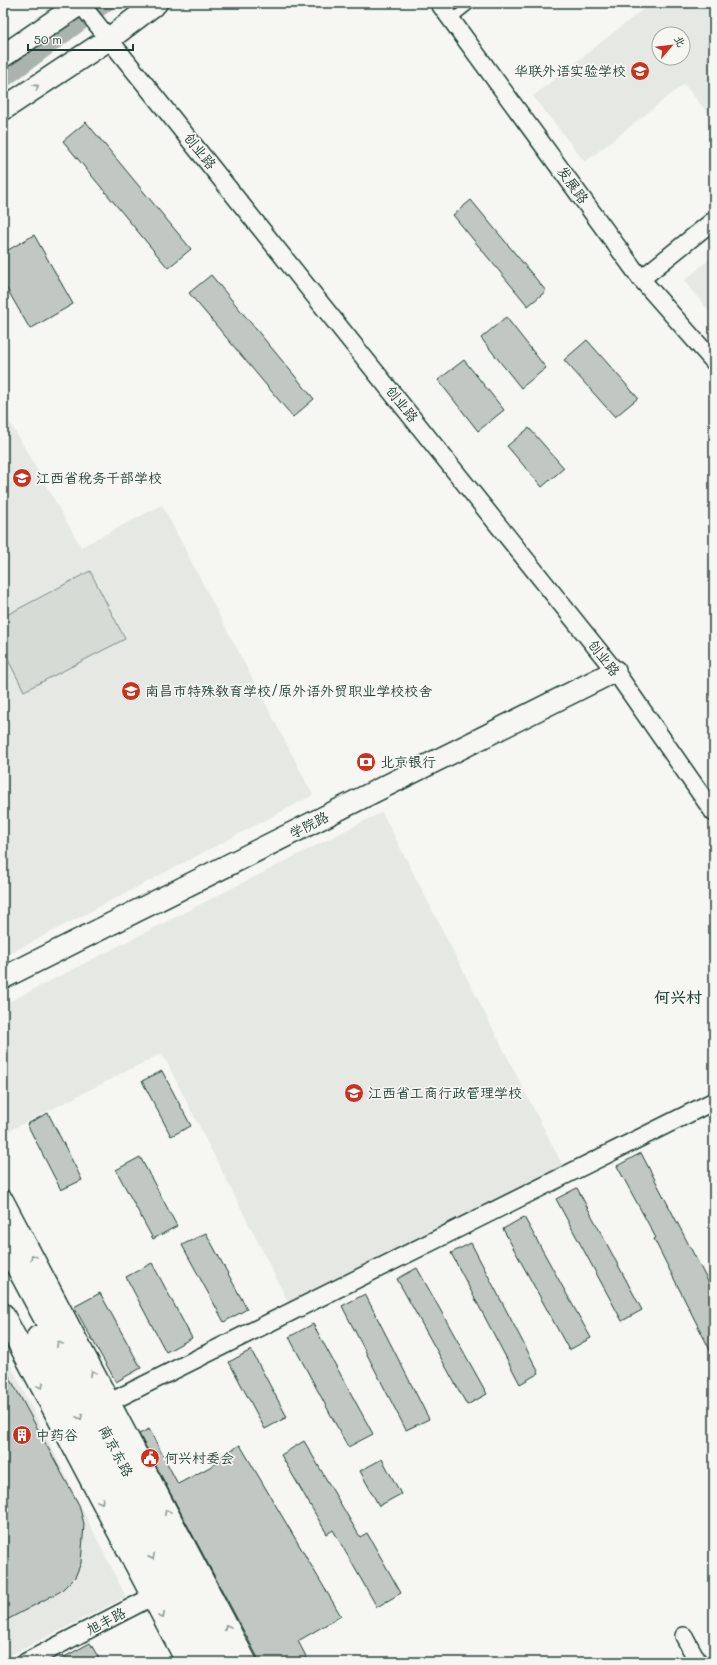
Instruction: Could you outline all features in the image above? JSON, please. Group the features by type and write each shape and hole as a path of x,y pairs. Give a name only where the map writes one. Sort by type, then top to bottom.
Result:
{"main road":[{"path":"3,56 81,3"},
{"path":"3,109 109,39 156,3"},
{"name":"南京东路","path":"3,1240 101,1406 169,1588 229,1662"},
{"name":"南京东路","path":"3,1271 207,1662"}],"street":[{"name":"创业路","path":"81,3 615,671 714,813"},
{"name":"发展路","path":"439,3 641,279 714,362"},
{"path":"641,279 714,220"},
{"name":"学院路","path":"3,978 615,671"},
{"path":"101,1406 714,1101"},
{"path":"3,1201 101,1406 246,1662"},
{"path":"3,1314 169,1588 187,1662"},
{"name":"旭丰路","path":"26,1662 169,1588"},
{"path":"684,1636 698,1662"}],"lane":[{"path":"452,19 472,3"}],"shaded area":[{"name":"华联外语实验学校","path":"651,3 714,3 714,121 684,84 585,162 533,96"},
{"path":"714,255 714,317 684,281"},
{"name":"南昌市特殊教育学校/原外语外贸职业学校校舍","path":"3,410 81,547 162,505 313,795 3,957"},
{"path":"90,571 125,639 24,691 3,650 3,617"},
{"name":"江西省工商行政管理学校","path":"382,812 564,1168 291,1307 162,1053 3,1134 3,1005"},
{"name":"中药谷","path":"3,1350 126,1597 3,1659"}],"building":[{"path":"86,122 191,249 168,268 63,141"},
{"path":"471,200 546,291 528,306 453,215"},
{"path":"34,235 73,304 30,329 3,282 3,253"},
{"path":"211,275 314,399 293,417 189,293"},
{"path":"506,317 546,368 521,388 481,338"},
{"path":"587,340 638,398 615,417 564,360"},
{"path":"464,360 504,410 478,431 438,380"},
{"path":"529,428 564,468 542,487 507,446"},
{"path":"162,1071 191,1126 171,1136 142,1081"},
{"path":"48,1113 82,1180 61,1190 27,1124"},
{"path":"641,1153 714,1293 714,1358 654,1239 656,1238 617,1166"},
{"path":"140,1157 177,1226 153,1239 116,1170"},
{"path":"577,1188 642,1310 622,1321 556,1199"},
{"path":"524,1217 591,1338 569,1350 503,1229"},
{"path":"206,1233 247,1309 224,1322 182,1245"},
{"path":"471,1243 539,1373 520,1384 451,1253"},
{"path":"152,1263 192,1338 166,1352 126,1277"},
{"path":"417,1268 487,1394 467,1405 397,1279"},
{"path":"100,1293 141,1368 116,1382 74,1307"},
{"path":"365,1294 429,1419 406,1430 342,1306"},
{"path":"313,1324 373,1434 348,1447 289,1337"},
{"path":"251,1350 287,1417 265,1429 229,1362"},
{"name":"中药谷","path":"3,1365 79,1505 84,1524 81,1563 75,1577 61,1591 3,1622"},
{"path":"149,1429 178,1484 223,1460 221,1456 240,1445 341,1616 298,1641 309,1662 258,1662 257,1656 139,1434"},
{"path":"304,1441 360,1537 367,1533 401,1593 377,1607 333,1530 327,1534 281,1455"},
{"path":"382,1459 401,1494 379,1506 360,1471"},
{"path":"90,1643 101,1662 55,1662"}],"waterway":[{"path":"100,9 108,3"},
{"path":"3,81 81,23"}],"place":[{"name":"华联外语实验学校","path":"640,71"},
{"name":"江西省税务干部学校","path":"22,478"},
{"name":"南昌市特殊教育学校/原外语外贸职业学校校舍","path":"131,691"},
{"name":"北京银行","path":"366,762"},
{"name":"江西省工商行政管理学校","path":"354,1093"},
{"name":"中药谷","path":"22,1435"},
{"name":"何兴村委会","path":"150,1458"}],"district":[{"name":"何兴村","path":"678,997"}]}
